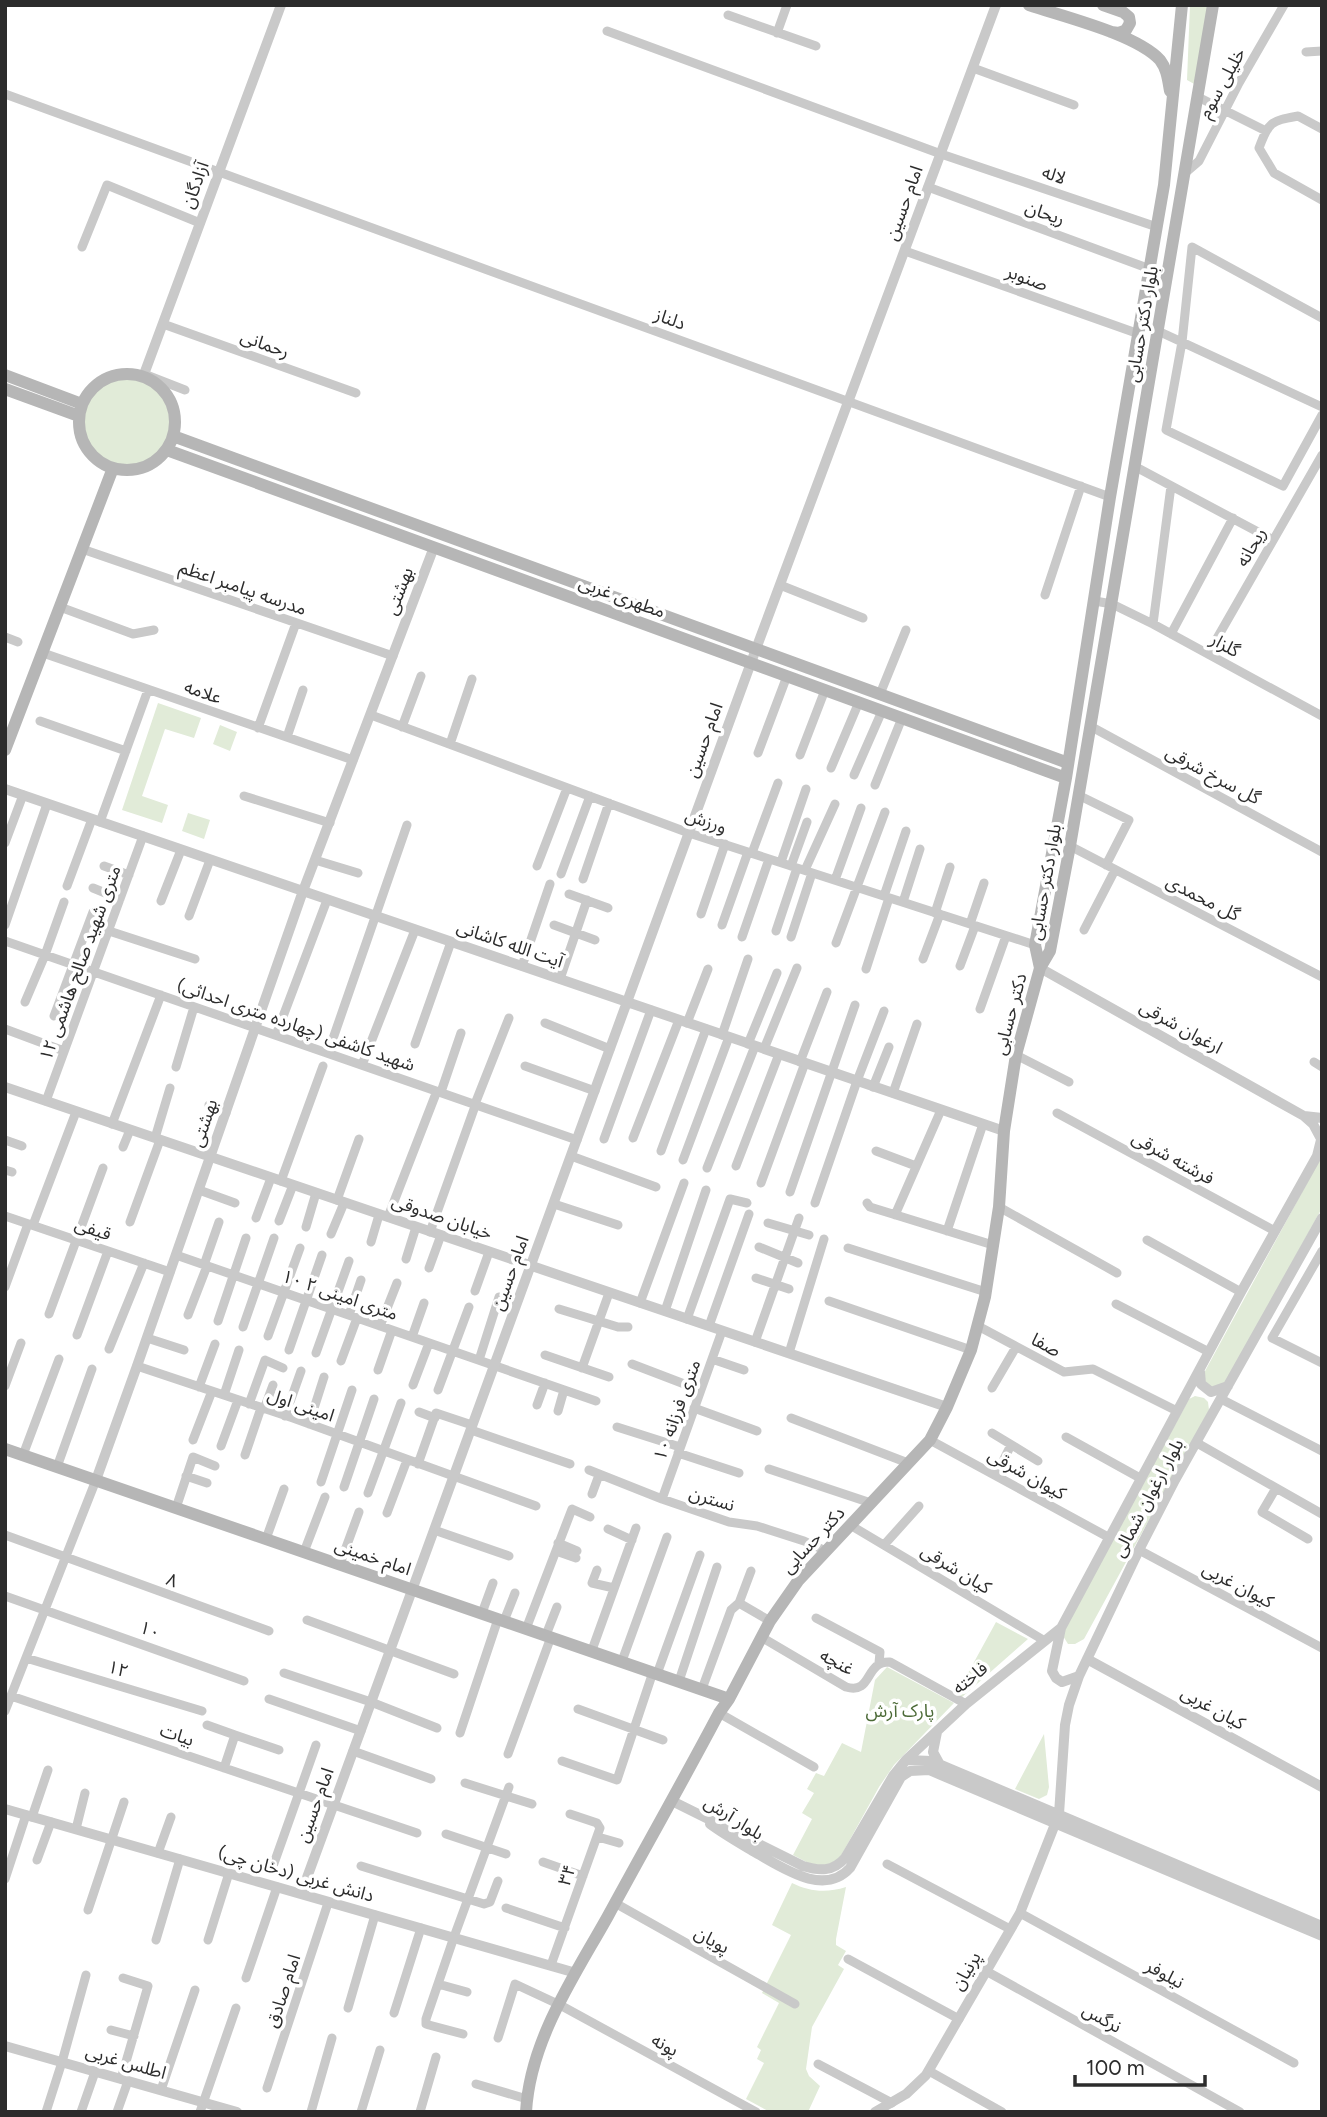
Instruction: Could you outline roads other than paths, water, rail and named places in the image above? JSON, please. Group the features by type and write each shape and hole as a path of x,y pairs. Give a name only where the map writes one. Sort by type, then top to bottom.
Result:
{"main road":[{"path":"1029,5 1108,32 1132,42 1159,59 1165,68 1172,102"},
{"path":"1104,6 1133,5"},
{"name":"بلوار دکتر حسابی","path":"1040,968 1035,945 1066,778 1110,497 1164,185 1182,5"},
{"name":"بلوار دکتر حسابی","path":"1040,968 1050,951 1070,846 1213,5"},
{"path":"1104,6 1123,12 1129,17 1126,30 1119,33 1108,32"},
{"path":"5,375 56,401"},
{"path":"114,376 144,376 156,384 173,407 173,436 167,450 143,468 113,468 90,454 83,443 79,430 81,410 90,392 101,382 114,376"},
{"path":"5,388 81,410"},
{"name":"مطهری غربی","path":"173,436 1068,763"},
{"path":"188,457 184,449 187,445 199,445"},
{"name":"مطهری غربی","path":"167,450 1066,778"},
{"path":"5,750 113,468"},
{"path":"1033,766 1039,763 1039,752"},
{"name":"دکتر حسابی","path":"526,2105 542,2039 761,1637 798,1581 930,1440 947,1407 971,1350 986,1292 999,1207 1004,1131 1016,1055 1040,968"},
{"name":"امام خمینی","path":"5,1449 729,1699"}],"street":[{"name":"آزادگان","path":"144,376 281,5"},
{"path":"777,33 787,5"},
{"name":"امام حسین","path":"301,1894 756,649 996,5"},
{"name":"خلیلی سوم","path":"1185,173 1199,161 1284,5"},
{"path":"728,15 816,46"},
{"name":"لاله","path":"607,32 941,154 1157,227"},
{"path":"1306,52 1322,51"},
{"path":"973,68 1074,105"},
{"name":"دلناز","path":"5,94 1110,497"},
{"path":"1198,97 1266,131"},
{"path":"1322,130 1298,116 1275,121 1266,131 1259,148 1273,173 1322,200"},
{"path":"82,247 107,185 200,223"},
{"name":"ریحان","path":"928,187 1150,269"},
{"path":"1322,318 1192,247 1182,342 1166,430 1283,486 1322,415"},
{"name":"صنوبر","path":"905,251 1139,334"},
{"name":"رحمانی","path":"163,324 356,393"},
{"path":"1158,331 1322,407"},
{"path":"144,376 185,390"},
{"name":"ریحانه","path":"1208,654 1322,456"},
{"path":"1134,466 1273,540"},
{"path":"1045,594 1081,486"},
{"path":"1153,624 1171,486"},
{"path":"1171,634 1233,518"},
{"name":"بهشتی","path":"5,1710 96,1480 303,891 434,547"},
{"name":"مدرسه پیامبر اعظم","path":"82,550 393,656"},
{"path":"780,585 863,618"},
{"name":"گلزار","path":"1095,601 1112,604 1153,624 1322,716"},
{"path":"60,607 133,634 154,630"},
{"path":"258,728 296,622"},
{"path":"880,694 906,630"},
{"path":"5,637 18,642"},
{"name":"علامه","path":"43,653 354,760"},
{"path":"402,727 421,676"},
{"path":"758,753 787,676"},
{"path":"450,744 472,678"},
{"path":"67,886 126,751 148,690"},
{"path":"287,737 303,690"},
{"path":"800,755 825,690"},
{"path":"831,768 859,702"},
{"path":"854,775 882,711"},
{"name":"ورزش","path":"370,715 689,833 1035,945"},
{"path":"875,785 902,718"},
{"path":"40,721 126,751"},
{"name":"گل سرخ شرقی","path":"1090,726 1322,852"},
{"path":"722,925 778,783"},
{"path":"537,866 567,788"},
{"name":"آیت الله کاشانی","path":"5,789 1004,1131"},
{"path":"781,862 806,789"},
{"path":"5,843 23,795"},
{"path":"1078,795 1129,820 1084,930"},
{"path":"244,796 330,823"},
{"path":"561,874 590,796"},
{"path":"583,879 609,803"},
{"path":"5,925 47,804"},
{"path":"776,931 801,869 835,804"},
{"path":"835,880 861,808"},
{"path":"836,943 885,812"},
{"path":"791,937 807,822"},
{"path":"328,1053 407,825"},
{"path":"866,970 906,831"},
{"name":"۱۲ متری شهید صالح هاشمی","path":"46,1101 143,836"},
{"path":"701,914 725,844"},
{"name":"گل محمدی","path":"1070,846 1322,977"},
{"path":"161,901 181,849"},
{"path":"903,902 920,849"},
{"path":"742,937 769,859"},
{"path":"189,916 210,860"},
{"path":"316,860 358,873"},
{"path":"104,866 129,875"},
{"path":"923,959 950,867"},
{"path":"960,966 984,883"},
{"path":"522,966 550,884"},
{"path":"93,888 120,899"},
{"path":"569,894 608,908"},
{"path":"276,1035 327,900"},
{"path":"560,979 587,900"},
{"path":"25,1002 64,902"},
{"path":"54,1016 93,912"},
{"path":"554,925 595,940"},
{"path":"362,1065 415,930"},
{"path":"108,931 195,959"},
{"path":"980,1009 1006,936"},
{"name":"شهید کاشفی (چهارده متری احداثی)","path":"5,942 328,1053 474,1107 577,1140"},
{"path":"415,1044 451,942"},
{"path":"683,1160 726,1036 748,958"},
{"path":"756,1046 797,968"},
{"name":"ارغوان شرقی","path":"1040,968 1304,1116"},
{"path":"633,1138 708,969"},
{"path":"707,1168 756,1046 777,973"},
{"path":"761,1183 827,992"},
{"path":"112,1124 161,995"},
{"path":"790,1192 855,1005"},
{"path":"176,1067 194,1007"},
{"path":"604,1139 651,1010"},
{"path":"815,1203 884,1011"},
{"path":"429,1268 436,1234 474,1107 509,1018"},
{"path":"545,1023 610,1049"},
{"path":"893,1093 917,1024"},
{"path":"5,1029 64,1051"},
{"path":"661,1151 706,1029"},
{"path":"371,1242 413,1156 461,1033"},
{"path":"873,1087 889,1047"},
{"path":"736,1166 779,1054"},
{"path":"1016,1055 1069,1082"},
{"path":"256,1218 276,1179 323,1066"},
{"path":"525,1066 595,1091"},
{"name":"خیابان صدوقی","path":"5,1087 947,1407"},
{"path":"130,1223 158,1139 170,1088"},
{"path":"209,1105 226,1113"},
{"path":"895,1215 941,1110"},
{"path":"5,1287 76,1112"},
{"name":"فرشته شرقی","path":"1057,1113 1275,1231"},
{"path":"1304,1116 1322,1118"},
{"path":"1304,1116 1321,1136"},
{"path":"947,1231 983,1124"},
{"path":"123,1147 130,1130"},
{"name":"بلوار ارغوان شمالی","path":"1060,1628 1317,1156 1321,1136"},
{"path":"331,1234 359,1139"},
{"path":"5,1140 22,1146"},
{"path":"876,1151 916,1166"},
{"path":"571,1156 656,1187"},
{"path":"49,1314 103,1168"},
{"path":"640,1303 684,1183"},
{"path":"279,1221 293,1185"},
{"path":"199,1190 235,1203"},
{"path":"665,1311 706,1190"},
{"path":"306,1227 316,1193"},
{"path":"687,1319 730,1199 747,1203"},
{"path":"867,1203 870,1207 993,1245"},
{"path":"554,1204 618,1225"},
{"path":"999,1207 1117,1273"},
{"path":"709,1326 749,1214"},
{"name":"قیفی","path":"5,1216 170,1272"},
{"path":"755,1342 799,1218"},
{"name":"بلوار ارغوان شمالی","path":"1057,1819 1065,1725 1079,1676 1139,1550 1322,1218"},
{"path":"188,1315 219,1222"},
{"path":"768,1223 809,1235"},
{"path":"406,1259 416,1227"},
{"path":"218,1321 246,1238"},
{"path":"243,1327 274,1238"},
{"path":"789,1353 824,1239"},
{"path":"1147,1240 1241,1292"},
{"path":"759,1247 798,1263"},
{"path":"268,1336 300,1248"},
{"path":"848,1248 986,1292"},
{"path":"77,1335 108,1251"},
{"path":"1322,1251 1272,1338 1322,1363"},
{"path":"475,1291 489,1252"},
{"name":"۱۰ متری امینی ۲","path":"176,1255 596,1401"},
{"path":"289,1350 322,1255"},
{"path":"316,1353 349,1261"},
{"path":"109,1349 144,1263"},
{"path":"756,1278 789,1289"},
{"path":"341,1360 361,1280"},
{"path":"380,1326 397,1283"},
{"path":"582,1368 609,1293"},
{"path":"479,1360 499,1297"},
{"path":"829,1301 971,1350"},
{"path":"412,1337 424,1303"},
{"path":"1116,1304 1209,1352"},
{"path":"438,1390 469,1307"},
{"path":"559,1309 618,1327 628,1327"},
{"name":"صفا","path":"978,1326 1064,1372 1093,1369 1177,1411"},
{"path":"378,1370 392,1330"},
{"name":"۱۰ متری فرزانه","path":"662,1499 722,1331"},
{"path":"147,1338 184,1350"},
{"path":"5,1386 21,1343"},
{"path":"413,1385 429,1343"},
{"path":"199,1387 215,1344"},
{"path":"992,1388 1016,1347"},
{"path":"224,1395 239,1350"},
{"path":"545,1355 609,1377"},
{"path":"23,1455 59,1359"},
{"path":"712,1359 744,1370"},
{"path":"249,1404 265,1360 283,1368"},
{"path":"632,1364 700,1390"},
{"name":"امینی اول","path":"137,1366 309,1424 454,1477"},
{"path":"57,1467 92,1369"},
{"path":"1200,1369 1201,1384 1211,1392 1229,1386"},
{"path":"285,1416 301,1371"},
{"path":"309,1424 324,1377"},
{"path":"537,1405 545,1383"},
{"path":"245,1455 273,1385"},
{"path":"321,1482 352,1390"},
{"path":"558,1411 564,1390"},
{"path":"1188,1393 1196,1390 1202,1392 1213,1402 1216,1410"},
{"path":"192,1440 212,1391"},
{"path":"344,1487 374,1399"},
{"path":"1221,1399 1322,1451"},
{"path":"221,1446 238,1400"},
{"path":"368,1493 401,1403"},
{"path":"694,1408 757,1431"},
{"path":"419,1412 435,1418"},
{"path":"418,1464 436,1413 570,1465"},
{"path":"791,1418 908,1463"},
{"path":"617,1427 739,1474"},
{"path":"992,1433 1038,1461"},
{"path":"1066,1437 1140,1478"},
{"name":"کیوان شرقی","path":"930,1440 1108,1537"},
{"path":"1197,1443 1322,1514"},
{"path":"996,1475 1011,1445"},
{"path":"176,1508 193,1457 215,1466"},
{"path":"387,1513 407,1460"},
{"path":"769,1469 871,1503"},
{"name":"نسترن","path":"589,1470 729,1522 757,1526 826,1551"},
{"path":"592,1494 599,1475"},
{"path":"186,1476 207,1483"},
{"path":"454,1477 536,1506"},
{"path":"1276,1488 1262,1512 1308,1539"},
{"path":"266,1539 284,1489"},
{"path":"304,1552 324,1497"},
{"path":"884,1545 919,1506"},
{"path":"526,1629 572,1508 590,1517"},
{"path":"340,1564 359,1512"},
{"name":"کیان شرقی","path":"850,1525 1045,1641"},
{"path":"592,1650 636,1528"},
{"path":"608,1529 632,1540"},
{"path":"434,1530 509,1556"},
{"name":"۸","path":"5,1535 269,1631"},
{"path":"622,1661 667,1537"},
{"path":"557,1547 577,1554"},
{"name":"کیوان غربی","path":"1139,1550 1322,1648"},
{"path":"562,1761 617,1780 699,1555"},
{"path":"681,1684 717,1567"},
{"path":"597,1570 592,1583 614,1588"},
{"path":"702,1689 731,1610 738,1603 751,1570"},
{"path":"482,1613 493,1583"},
{"path":"460,1733 501,1620 515,1593"},
{"name":"۱۰","path":"5,1596 244,1681"},
{"path":"738,1603 771,1621"},
{"path":"508,1754 557,1607"},
{"path":"816,1618 880,1652 879,1663"},
{"path":"307,1620 454,1674"},
{"path":"1060,1628 1052,1671 1062,1682 1079,1676"},
{"name":"فاخته","path":"906,1760 966,1704 1060,1628"},
{"name":"غنچه","path":"761,1637 852,1689 863,1686 875,1665 890,1662 966,1704"},
{"name":"۱۲","path":"26,1658 202,1711"},
{"name":"کیان غربی","path":"1087,1659 1322,1787"},
{"path":"284,1673 371,1702 437,1728"},
{"name":"بیات","path":"11,1696 417,1833"},
{"path":"269,1699 360,1731"},
{"path":"578,1709 663,1740"},
{"path":"719,1713 814,1767"},
{"path":"208,1725 279,1750"},
{"path":"938,1729 933,1752 939,1763"},
{"path":"224,1768 234,1735"},
{"path":"272,1869 316,1745"},
{"path":"353,1751 431,1779"},
{"name":"بلوار آرش","path":"687,1809 803,1866 827,1870 838,1866 845,1858 893,1776 906,1760 939,1763 1057,1819 1322,1936"},
{"path":"5,1879 48,1770"},
{"name":"بلوار آرش","path":"687,1809 721,1832 795,1874 823,1881 844,1875 850,1868 901,1777 910,1771 929,1770 1322,1926"},
{"path":"465,1783 507,1792 532,1804"},
{"path":"463,2034 426,2024 426,2019 507,1792"},
{"path":"76,1829 85,1793"},
{"path":"673,1801 687,1809"},
{"path":"88,1910 124,1802"},
{"name":"دانش غربی (دخان چی)","path":"5,1809 576,1973"},
{"path":"570,1814 600,1825 598,1836 619,1843"},
{"path":"158,1853 171,1817"},
{"name":"پرنیان","path":"876,2112 906,2094 929,2071 1020,1913 1057,1819"},
{"path":"37,1860 51,1822"},
{"path":"446,1833 506,1854"},
{"name":"۳۴","path":"551,1965 598,1836"},
{"path":"156,1940 180,1860"},
{"path":"543,1862 583,1876"},
{"path":"887,1864 1010,1929"},
{"path":"361,1866 484,1904 490,1902 498,1881"},
{"path":"208,1940 229,1873"},
{"path":"246,1978 277,1887"},
{"name":"امام صادق","path":"267,2088 328,1903"},
{"name":"پویان","path":"615,1903 795,2004"},
{"path":"506,1908 565,1928"},
{"name":"نیلوفر","path":"1020,1913 1294,2063"},
{"path":"348,2008 375,1915"},
{"path":"394,2013 421,1928"},
{"path":"848,1959 959,2019"},
{"name":"نرگس","path":"986,1971 1240,2112"},
{"path":"46,2112 86,1975"},
{"path":"117,2112 148,1986 122,1978"},
{"path":"438,1984 467,1992"},
{"name":"پونه","path":"499,2038 515,1984 560,2005 755,2112"},
{"path":"161,2090 195,1990"},
{"path":"201,2107 236,2008"},
{"path":"111,2030 134,2036"},
{"path":"312,2112 332,2038"},
{"name":"اطلس غربی","path":"5,2046 161,2090 201,2107 237,2112"},
{"path":"360,2112 380,2050"},
{"path":"420,2112 436,2057"},
{"path":"818,2064 892,2103"},
{"path":"929,2071 1002,2112"},
{"path":"82,2112 95,2072"},
{"path":"476,2084 526,2105"}],"park label":[{"name":"پارک آرش","path":"900,1711"}]}
